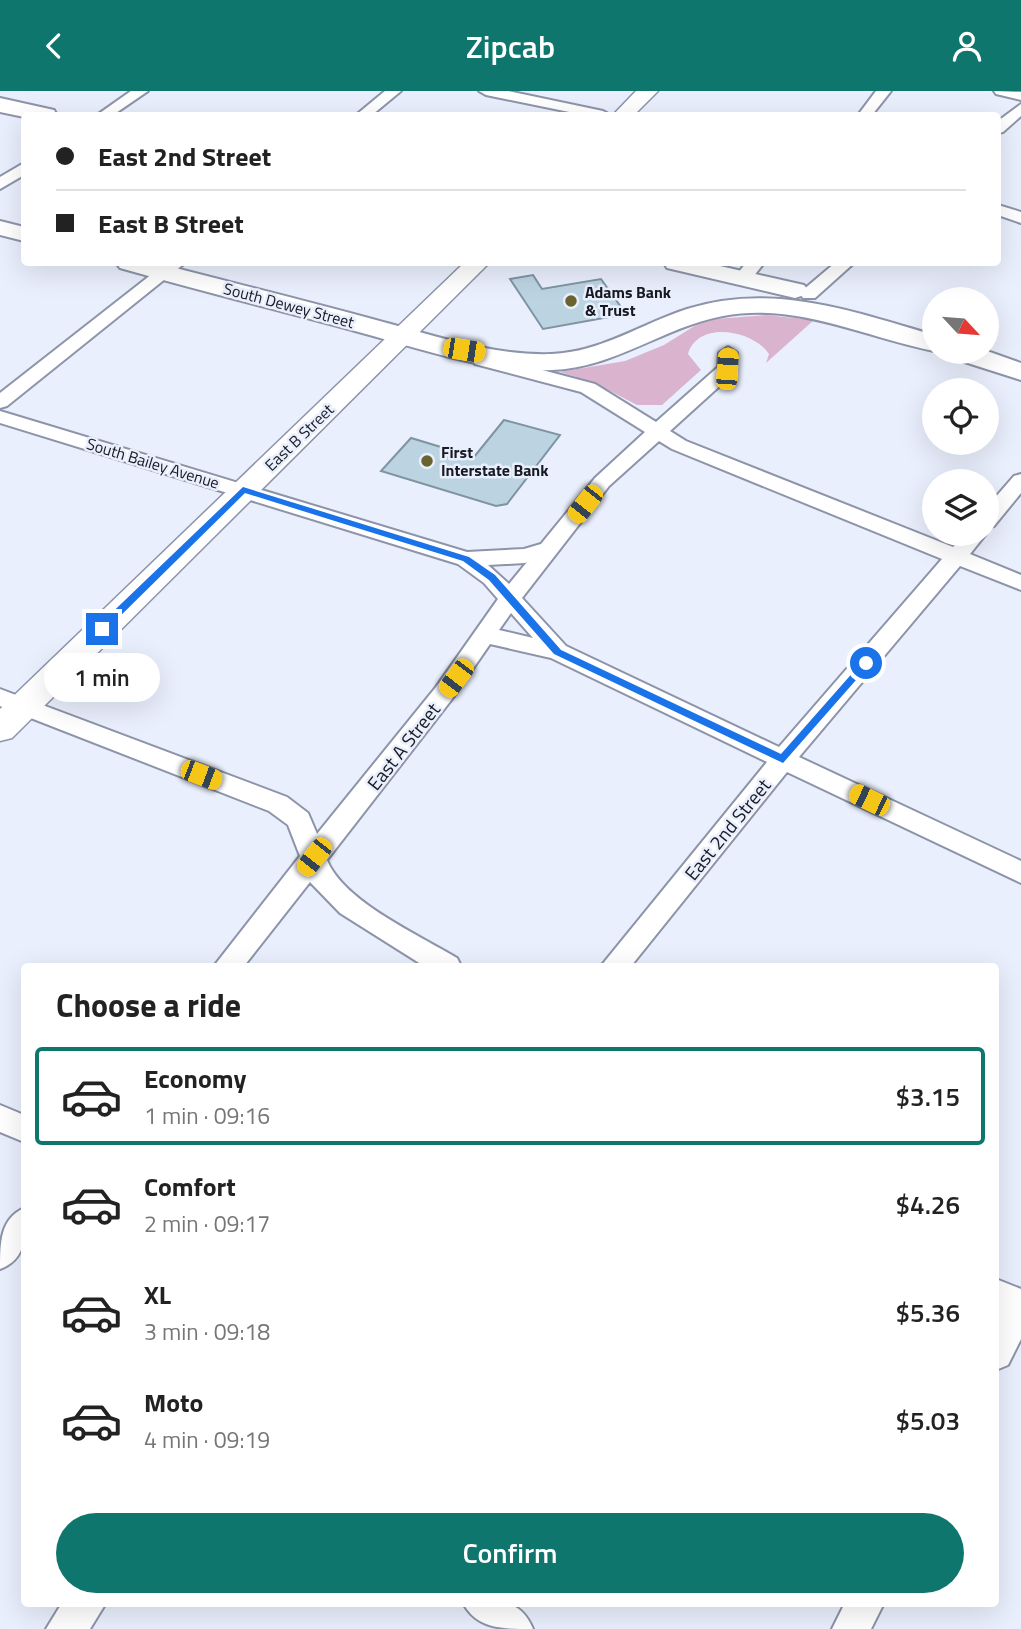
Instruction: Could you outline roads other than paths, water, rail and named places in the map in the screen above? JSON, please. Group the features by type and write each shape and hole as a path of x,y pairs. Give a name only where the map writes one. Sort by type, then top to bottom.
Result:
{"highway":[{"path":"0,105 32,112"},
{"path":"0,228 21,233"},
{"path":"707,266 749,270 922,337"},
{"name":"South Dewey Street","path":"170,267 404,336 530,361 569,361 604,354 692,316 736,306 804,309 922,339"},
{"path":"997,364 1021,372"}],"street":[{"path":"109,112 141,91"},
{"path":"367,112 394,91"},
{"path":"486,91 588,112"},
{"path":"626,112 648,91"},
{"path":"867,112 884,91"},
{"path":"1001,91 1021,96"},
{"path":"1001,126 1021,108"},
{"path":"0,184 21,170"},
{"path":"1001,212 1021,218"},
{"name":"East B Street","path":"0,729 12,701 243,490 474,266"},
{"path":"809,294 842,266"},
{"path":"0,402 170,267"},
{"name":"South Dewey Street","path":"449,347 459,354 588,388 679,445 1021,583"},
{"name":"East A Street","path":"230,963 486,635 510,598 601,482 727,369 728,353"},
{"name":"South Bailey Avenue","path":"0,417 466,559 492,577 558,652"},
{"path":"999,507 1021,480"},
{"name":"East 2nd Street","path":"617,963 783,759 967,546"},
{"name":"South Bailey Avenue","path":"466,559 525,556 549,549"},
{"path":"486,635 558,652 1021,873"},
{"path":"12,701 278,804 299,820 321,878 350,906 442,963"},
{"path":"0,1118 21,1128"},
{"path":"0,1254 21,1229"},
{"path":"999,1345 1014,1305"},
{"path":"65,1629 84,1607"},
{"path":"486,1607 514,1629"},
{"path":"851,1629 863,1607"}],"place":[{"name":"Adams Bank & Trust","path":"571,301"},
{"name":"First Interstate Bank","path":"427,461"}]}
